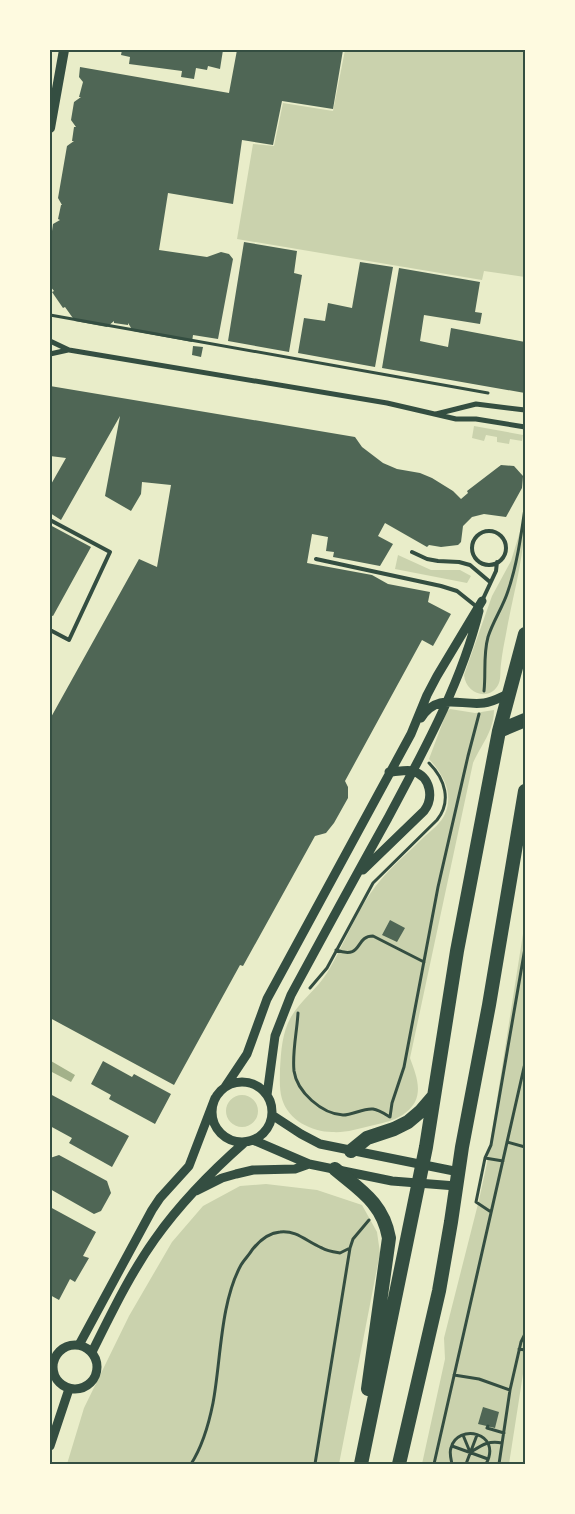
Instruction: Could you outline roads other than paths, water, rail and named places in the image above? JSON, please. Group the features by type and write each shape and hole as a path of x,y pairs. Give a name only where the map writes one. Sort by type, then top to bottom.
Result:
{"highway":[{"path":"361,1464 422,1164 457,951 499,731 511,693 525,634"},
{"path":"499,731 525,720"},
{"path":"399,1464 439,1291 525,791"},
{"path":"351,1151 367,1138 408,1122 422,1111 433,1097"},
{"path":"335,1169 368,1195 380,1209 387,1226 389,1238 368,1385 372,1410"}],"main road":[{"path":"50,128 64,50"}],"street":[{"path":"50,341 69,350 387,403 456,419 476,419 525,427"},
{"path":"50,354 69,350"},
{"path":"436,414 476,404 525,410"},
{"path":"267,1095 275,1036 291,995 421,756 472,641 479,604"},
{"path":"414,728 427,695 479,604"},
{"path":"79,1345 152,1210 160,1198 189,1166 215,1098 226,1087 247,1054 267,999 414,728 432,706 446,701 482,703 493,701 511,693"},
{"path":"356,877 428,806 431,799 430,789 423,779 413,771 389,772"},
{"path":"92,1352 111,1313 164,1226 215,1168 266,1130 272,1115 272,1108 267,1095 260,1088 243,1082 234,1083 226,1087"},
{"path":"215,1098 212,1106 212,1116 215,1125 227,1138 236,1142 249,1141 309,1164 392,1181 418,1184 458,1179"},
{"path":"272,1115 320,1144 422,1164 458,1179"},
{"path":"191,1194 222,1178 236,1174 254,1170 295,1169 309,1164"},
{"path":"71,1345 79,1345 87,1347 92,1352 98,1365 96,1377 89,1386 82,1389 68,1389 56,1378 53,1370 53,1353 71,1345"},
{"path":"50,1446 68,1389"}],"lane":[{"path":"50,520 110,552 69,640 50,630"},
{"path":"316,559 441,586 457,591 479,604 506,549 503,538 494,531 478,534 472,544 473,555 481,563 492,564 498,562"},
{"path":"412,552 427,559 470,565 481,572 490,582"}]}
